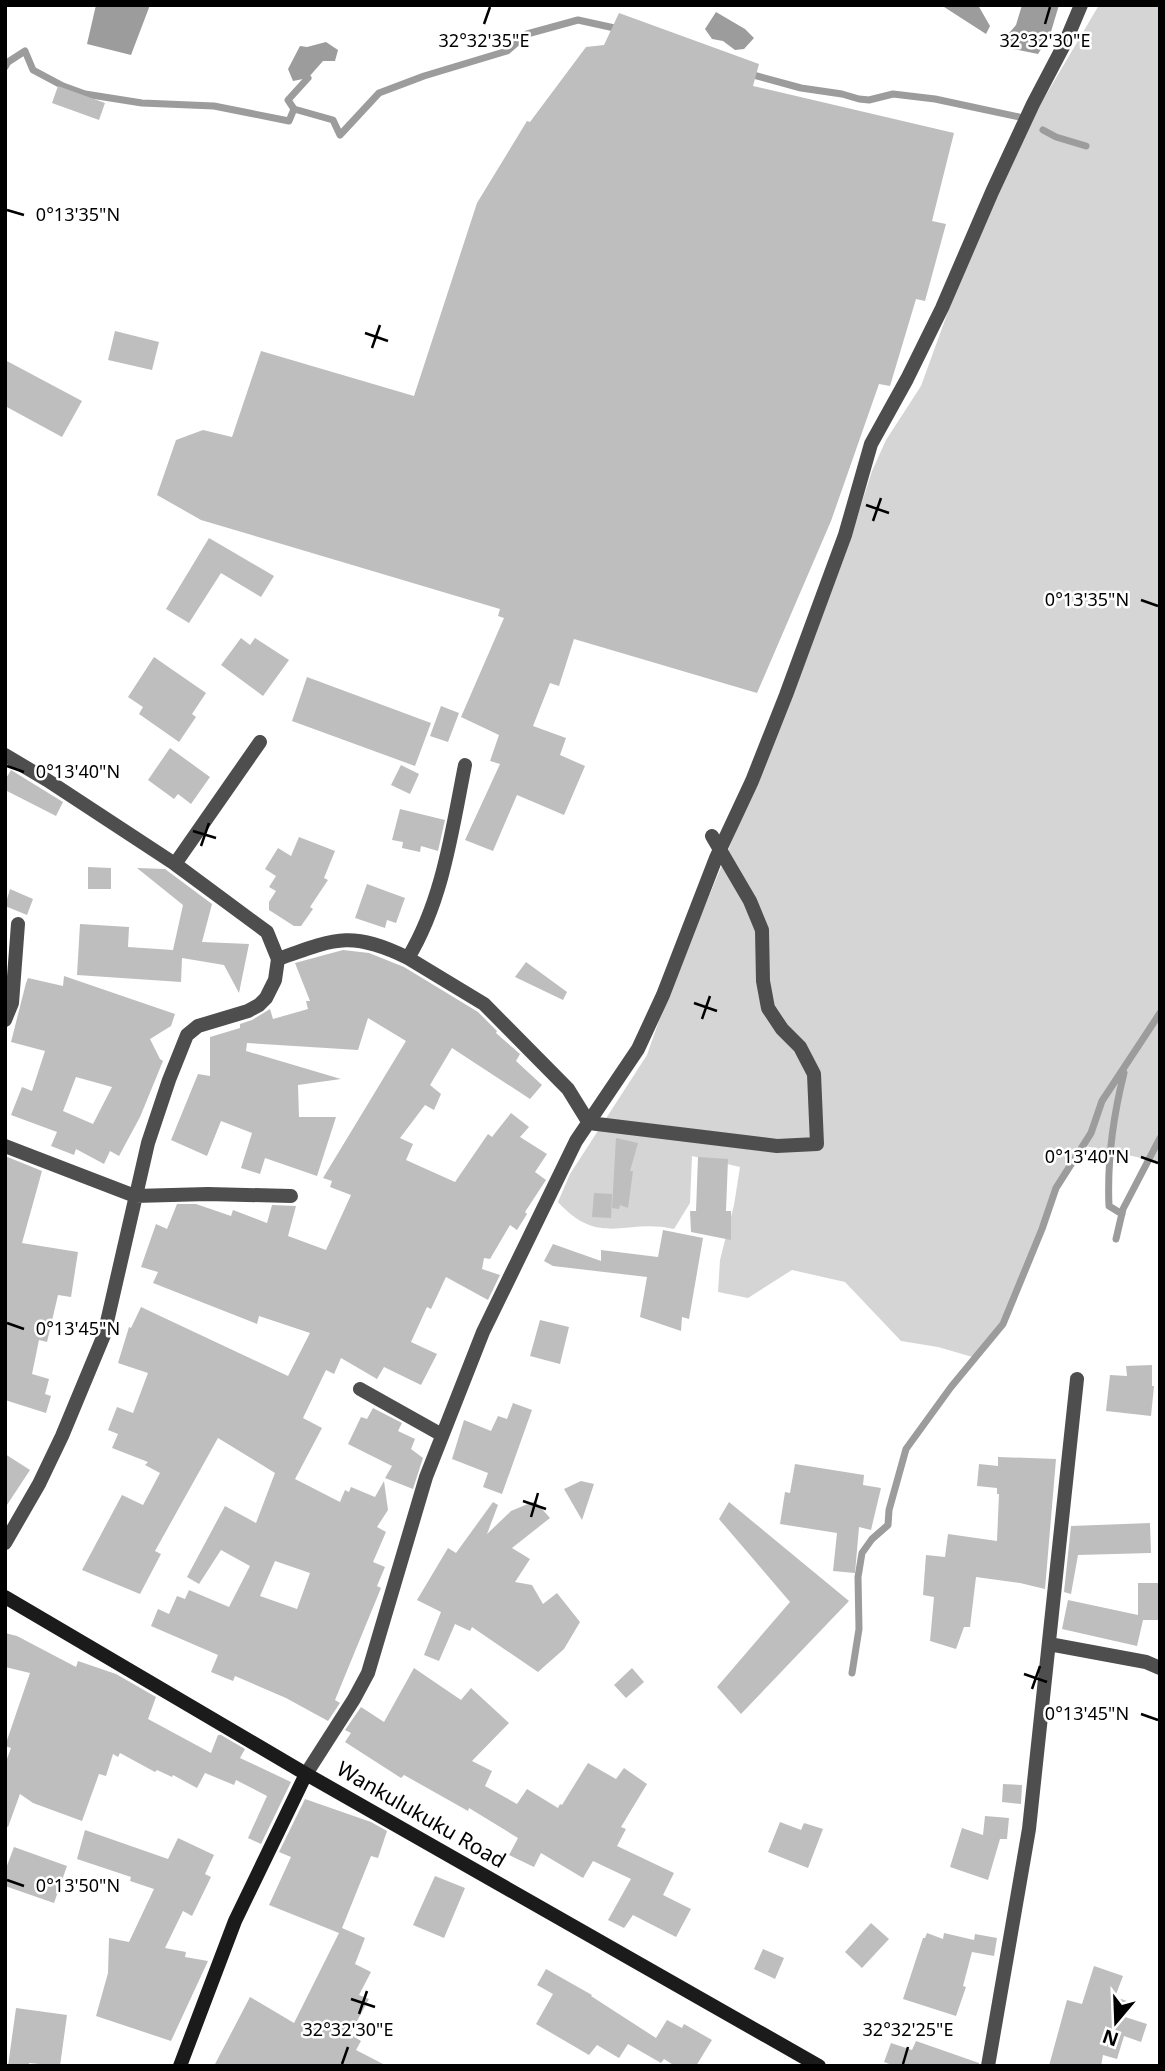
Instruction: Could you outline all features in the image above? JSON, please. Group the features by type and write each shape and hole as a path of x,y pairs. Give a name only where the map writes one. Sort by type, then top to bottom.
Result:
{"main road":[{"name":"Wankulukuku Road","path":"5,1597 306,1774 820,2066"},
{"path":"180,2066 235,1921 306,1774"}],"street":[{"path":"306,1774 368,1673 426,1476 484,1332 576,1141 638,1049 663,995 720,851 752,781 822,598 845,535 870,444 907,379 942,308 1032,104 1065,43 1081,5"},
{"path":"175,864 260,742"},
{"path":"5,755 47,779 175,864 267,932 278,959 275,980 266,998 259,1005 198,1026 187,1035 148,1143 104,1335 56,1448 21,1518 5,1543"},
{"path":"408,958 422,935 443,873 465,765"},
{"path":"589,1123 777,1146 817,1144 814,1074 800,1048 768,1008 763,981 762,930 750,901 712,836"},
{"path":"5,1020 12,1003 18,924"},
{"path":"278,959 342,939 361,940 408,958 484,1004 568,1089 589,1123"},
{"path":"5,1146 135,1196 291,1196"},
{"path":"988,2066 1029,1829 1077,1379"},
{"path":"360,1389 442,1435"},
{"path":"1049,1644 1146,1662 1160,1668"}],"shaded area":[{"path":"96,5 150,5 131,55 87,44"},
{"path":"941,5 978,5 990,26 986,34"},
{"path":"1022,5 1059,5 1050,35 1038,54 998,46 1016,25"},
{"path":"1099,5 1160,5 1160,1162 1085,1146 1056,1188 1003,1324 976,1358 938,1347 901,1341 845,1282 792,1270 748,1298 718,1292 720,1260 734,1205 740,1167 692,1156 690,1203 674,1229 600,1228 573,1216 558,1202 570,1174 647,1055 668,995 756,783 845,555 872,471 886,440 921,386 965,265 1020,139"},
{"path":"716,12 745,29 754,38 744,49 735,50 723,41 712,39 705,29"},
{"path":"326,42 338,50 335,61 323,61 308,78 293,81 288,69 300,46"}],"building":[{"path":"619,13 759,64 753,86 954,133 932,221 946,224 925,301 916,299 890,386 879,384 831,521 757,693 574,639 559,686 550,683 533,726 566,738 560,755 585,766 564,815 517,795 493,851 465,840 500,764 490,761 499,735 461,717 504,618 498,616 500,609 201,520 157,495 176,440 203,430 232,437 261,351 414,396 477,203 527,121 530,122 586,47 604,45"},
{"path":"58,86 105,103 99,120 52,103"},
{"path":"115,331 159,342 152,370 108,360"},
{"path":"5,360 82,401 62,437 5,406"},
{"path":"209,538 274,576 261,597 221,573 189,623 166,609"},
{"path":"241,638 250,645 255,638 289,660 263,696 221,665"},
{"path":"154,657 206,693 192,714 196,717 179,742 139,714 143,707 128,697"},
{"path":"307,677 431,723 415,766 292,721"},
{"path":"441,706 459,713 448,742 430,736"},
{"path":"170,748 210,777 191,804 178,794 174,799 148,780"},
{"path":"401,765 419,774 410,794 391,785"},
{"path":"11,770 63,802 56,816 5,790 5,780"},
{"path":"400,809 445,820 438,851 421,846 420,852 402,848 403,842 392,840"},
{"path":"299,837 335,851 324,878 328,880 310,907 313,909 301,926 294,926 269,910 269,902 276,891 269,887 276,876 265,869 278,848 291,856"},
{"path":"88,867 111,868 111,889 88,889"},
{"path":"137,868 165,869 212,904 202,942 249,944 239,993 224,965 182,958 181,982 77,975 80,924 129,927 128,947 173,950 183,905"},
{"path":"367,884 405,898 396,923 387,920 385,928 355,918"},
{"path":"10,889 33,899 27,915 5,906"},
{"path":"343,950 369,953 404,967 478,1012 496,1033 520,1054 516,1061 542,1085 530,1099 452,1048 430,1085 441,1094 434,1110 425,1105 400,1138 413,1144 406,1160 455,1182 488,1134 492,1137 511,1113 529,1127 520,1137 547,1154 535,1172 546,1180 525,1212 527,1214 517,1230 510,1225 490,1259 484,1258 482,1269 500,1275 488,1300 446,1277 431,1309 427,1307 411,1342 437,1354 421,1385 384,1367 377,1379 341,1358 334,1374 326,1370 303,1418 322,1428 295,1479 340,1502 345,1490 349,1492 351,1487 375,1497 384,1481 388,1510 377,1527 386,1532 373,1562 385,1567 377,1586 381,1588 335,1700 340,1703 328,1721 286,1698 235,1676 233,1681 211,1672 218,1655 151,1626 158,1609 169,1614 177,1596 185,1599 189,1590 229,1607 250,1566 221,1550 199,1584 187,1577 225,1506 256,1523 275,1473 218,1438 155,1551 161,1554 140,1594 82,1570 122,1495 143,1505 160,1473 145,1465 148,1462 112,1448 118,1434 108,1430 117,1407 133,1413 148,1373 118,1363 129,1327 131,1328 141,1307 288,1376 310,1333 259,1316 257,1324 153,1283 158,1272 141,1267 156,1224 167,1229 177,1204 196,1204 231,1216 233,1210 267,1223 272,1205 296,1206 288,1236 326,1250 351,1195 330,1187 332,1181 323,1178 406,1041 368,1018 358,1050 247,1043 246,1051 341,1079 298,1085 299,1117 336,1117 317,1176 265,1158 260,1174 241,1168 252,1133 221,1121 207,1156 171,1140 198,1074 210,1076 210,1037 240,1028 240,1024 270,1009 273,1019 308,1009 306,1001 310,1001 295,963","holes":["275,1561 310,1573 297,1609 260,1596"]},
{"path":"526,962 567,992 563,1000 515,977"},
{"path":"64,976 175,1014 171,1026 150,1039 163,1061 140,1117 119,1156 110,1151 104,1164 76,1149 74,1155 51,1146 57,1132 11,1115 22,1087 32,1091 45,1051 11,1042 28,978 63,986","holes":["76,1077 112,1087 93,1124 63,1111"]},
{"path":"616,1138 638,1143 630,1171 633,1171 628,1208 620,1205 619,1209 612,1208"},
{"path":"5,1156 42,1171 22,1243 78,1252 71,1297 58,1295 47,1342 39,1340 32,1374 49,1379 45,1394 51,1396 46,1413 5,1400"},
{"path":"698,1157 728,1159 726,1211 731,1211 731,1240 691,1232 690,1211 696,1211"},
{"path":"594,1193 612,1194 611,1218 592,1217"},
{"path":"663,1230 703,1238 689,1319 682,1317 681,1331 640,1317 647,1277 553,1266 544,1261 553,1244 601,1261 601,1250 658,1257"},
{"path":"540,1320 569,1327 560,1364 530,1356"},
{"path":"1152,1365 1154,1386 1151,1416 1106,1411 1110,1375 1127,1376 1126,1366"},
{"path":"513,1403 532,1410 502,1494 483,1487 488,1473 452,1459 464,1420 491,1431 498,1416 507,1419"},
{"path":"373,1408 402,1423 398,1431 415,1439 411,1449 423,1458 413,1489 385,1478 392,1466 348,1444 361,1417 367,1419"},
{"path":"5,1454 30,1470 5,1508"},
{"path":"998,1457 1056,1459 1045,1589 976,1577 970,1627 964,1627 956,1649 930,1641 934,1597 923,1595 926,1555 945,1557 948,1534 997,1541 997,1488 977,1486 979,1464 998,1466"},
{"path":"795,1464 864,1475 863,1485 881,1488 871,1530 859,1527 855,1573 833,1571 837,1533 780,1524 785,1492 790,1493"},
{"path":"581,1481 594,1484 582,1520 564,1489"},
{"path":"535,1501 550,1518 512,1548 530,1559 515,1582 532,1585 543,1604 557,1593 580,1622 564,1649 538,1672 472,1627 470,1631 455,1624 439,1661 424,1655 441,1612 417,1600 448,1548 456,1553 493,1502 498,1505 487,1534 511,1511"},
{"path":"729,1502 849,1601 741,1714 717,1687 790,1602 719,1519"},
{"path":"1150,1523 1151,1553 1078,1555 1071,1594 1064,1592 1071,1526"},
{"path":"1138,1583 1159,1583 1158,1620 1143,1620 1137,1646 1062,1629 1068,1600 1138,1615"},
{"path":"5,1633 17,1636 76,1667 78,1661 116,1674 156,1697 148,1719 211,1753 218,1735 221,1735 245,1749 240,1758 291,1782 261,1844 248,1838 267,1796 236,1780 234,1785 205,1773 197,1788 173,1775 172,1777 157,1770 155,1772 120,1753 118,1757 113,1754 106,1776 99,1774 82,1821 33,1803 20,1794 8,1827 5,1826 5,1764 11,1748 5,1746 30,1673 5,1667"},
{"path":"414,1668 461,1700 471,1688 509,1723 472,1761 492,1771 485,1786 517,1804 527,1789 558,1808 588,1763 616,1779 624,1768 647,1784 621,1827 626,1829 617,1846 674,1873 663,1895 691,1909 676,1937 633,1915 624,1928 608,1920 631,1879 593,1861 583,1878 541,1853 534,1867 509,1855 518,1838 469,1808 468,1811 404,1775 401,1778 345,1742 351,1733 345,1730 361,1707 384,1722"},
{"path":"632,1668 644,1682 626,1698 614,1685"},
{"path":"1003,1784 1022,1785 1021,1804 1002,1802"},
{"path":"305,1799 371,1822 387,1831 378,1858 371,1856 342,1928 365,1938 355,1964 371,1972 359,1995 369,1999 350,2034 361,2041 356,2050 387,2066 214,2066 250,1997 294,2023 339,1933 269,1905 291,1857 279,1852"},
{"path":"985,1816 1009,1818 1007,1839 1000,1839 988,1880 950,1867 962,1828 983,1835"},
{"path":"780,1822 801,1830 804,1823 823,1829 808,1868 768,1852"},
{"path":"85,1830 168,1859 178,1838 214,1855 205,1874 211,1877 192,1916 183,1911 165,1948 186,1952 185,1957 208,1961 171,2041 96,2016 108,1973 109,1938 129,1942 154,1889 130,1881 131,1877 77,1859"},
{"path":"14,1847 67,1866 54,1903 5,1886 5,1871"},
{"path":"435,1876 465,1888 444,1938 413,1925"},
{"path":"871,1923 889,1939 862,1968 845,1952"},
{"path":"927,1933 943,1939 944,1933 974,1940 975,1934 997,1938 994,1956 972,1952 973,1948 963,1986 966,1987 956,2016 903,1999"},
{"path":"763,1949 784,1958 775,1979 754,1969"},
{"path":"1094,1966 1123,1976 1115,1997 1127,2001 1122,2016 1147,2024 1141,2042 1124,2036 1117,2059 1103,2055 1101,2066 1049,2066 1067,2000 1082,2004"},
{"path":"546,1969 592,1995 656,2038 667,2020 682,2028 684,2024 712,2040 696,2066 675,2066 664,2059 661,2063 628,2044 619,2058 597,2045 589,2055 536,2024 553,1994 537,1985"},
{"path":"16,2008 67,2015 60,2066 29,2063 29,2066 8,2066"},
{"path":"916,2041 979,2063 979,2066 895,2066 884,2062 891,2043 912,2050"}],"waterway":[{"path":"308,78 288,100 294,109 333,120 340,135 379,93 424,76 507,51 527,34 578,20 619,29"},
{"path":"5,67 25,51 33,70 85,94 142,103 214,106 289,121 294,109"},
{"path":"746,73 801,88 859,99 869,100 893,94 935,99 1019,117"},
{"path":"1043,130 1086,146"},
{"path":"852,1673 859,1629 858,1577 862,1553 872,1539 888,1525 889,1510 906,1449 951,1387 1003,1324 1056,1188 1091,1133 1102,1101 1160,1013"},
{"path":"1122,1214 1109,1206 1109,1172 1124,1073"},
{"path":"1116,1239 1123,1209 1160,1138"}]}
